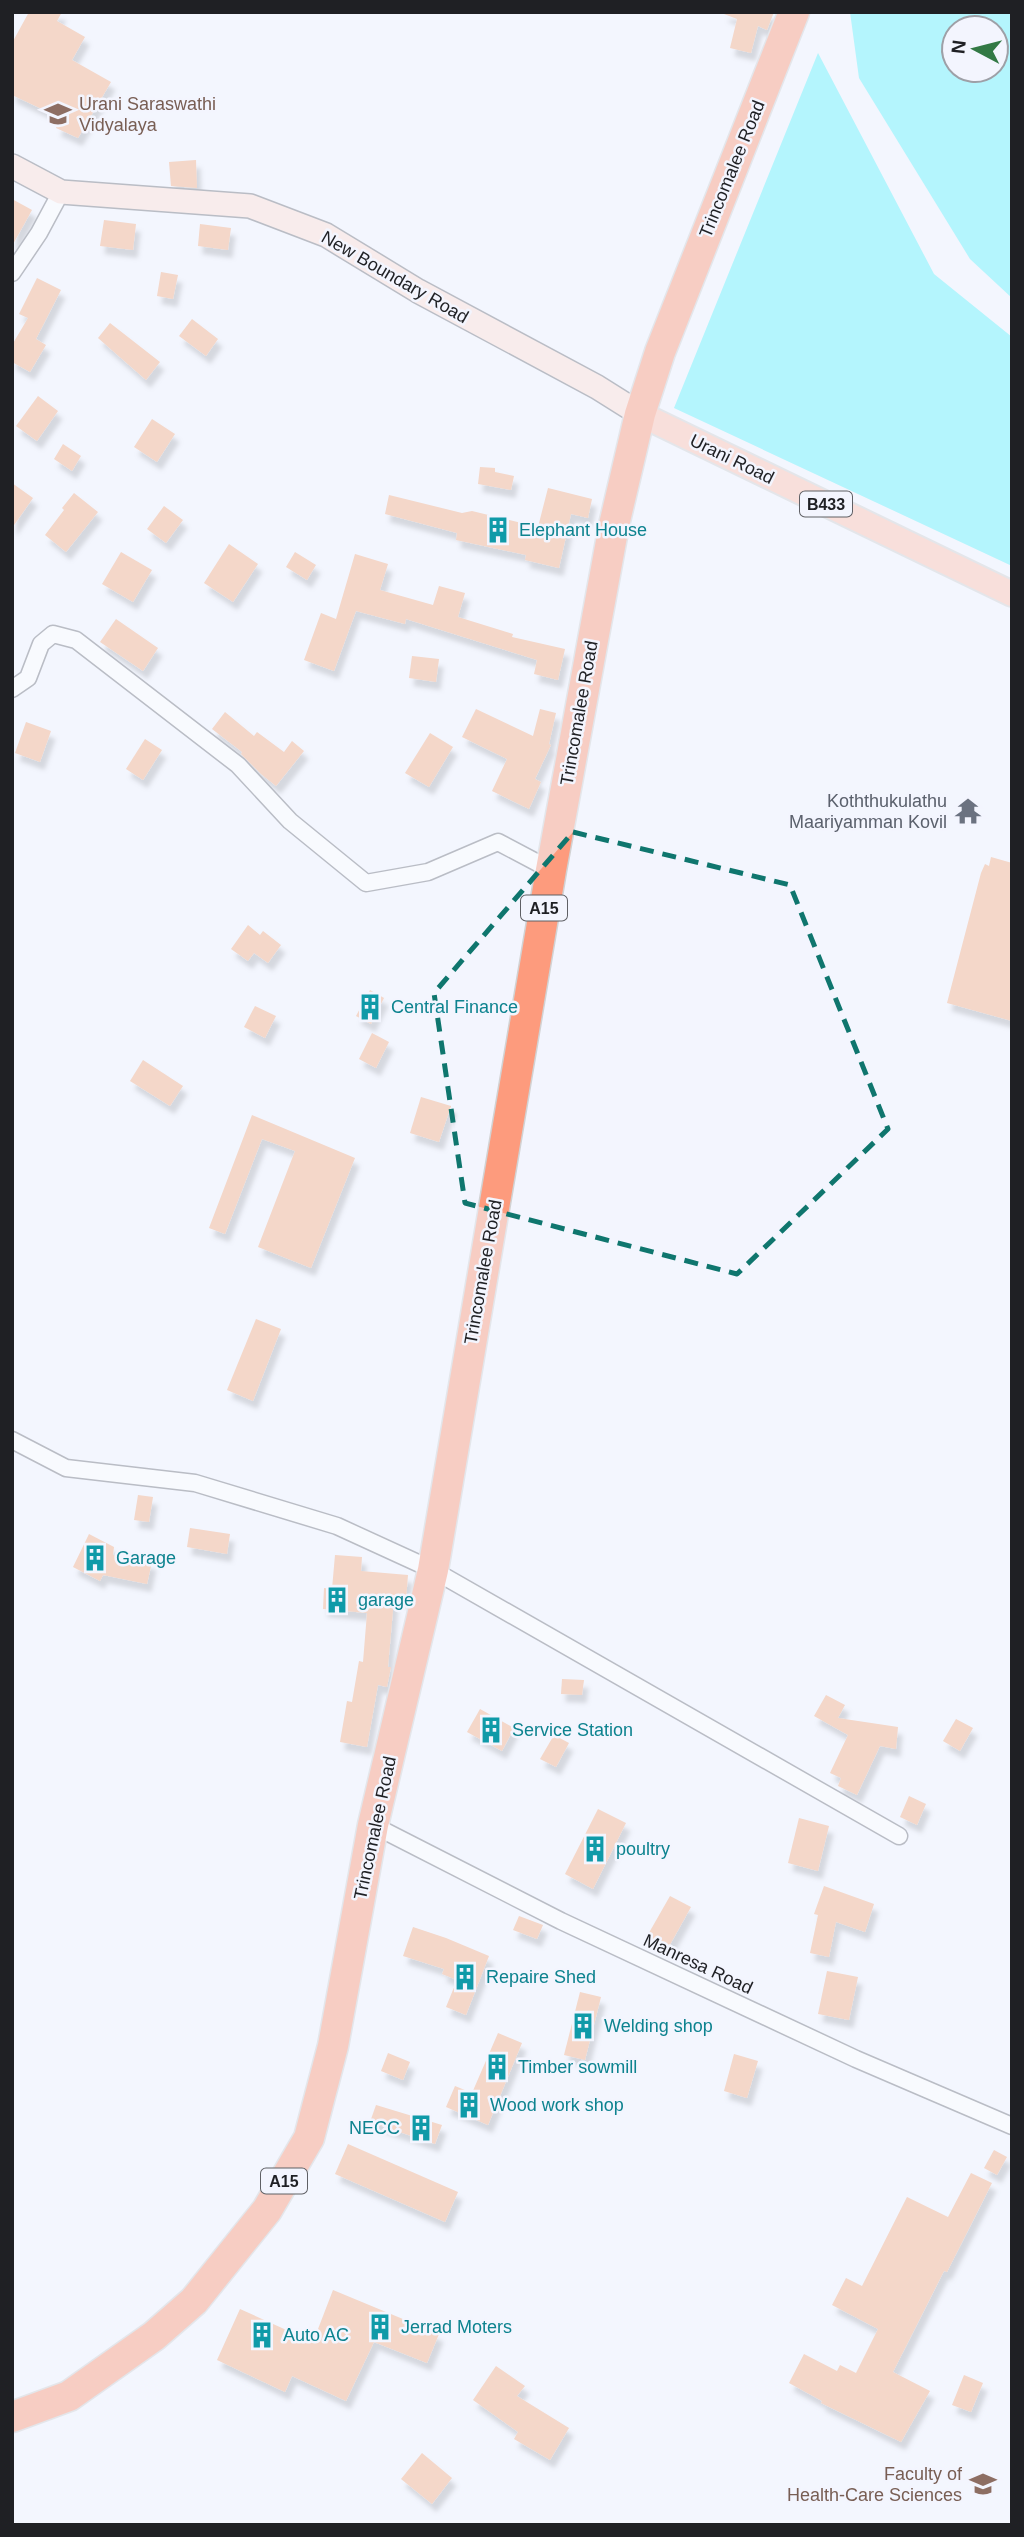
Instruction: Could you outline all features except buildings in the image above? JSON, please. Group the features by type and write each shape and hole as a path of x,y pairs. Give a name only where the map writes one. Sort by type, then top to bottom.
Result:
{"highway":[{"name":"Trincomalee Road","path":"12,2417 69,2396 154,2336 194,2301 267,2210 309,2138 333,2046 373,1825 433,1570 602,579 640,414 660,352 794,12"}],"main road":[{"name":"New Boundary Road","path":"12,166 61,192 250,206 326,235 418,291 597,387 640,414"},
{"name":"Urani Road","path":"640,414 1012,594"}],"street":[{"path":"12,273 39,233 61,192"},
{"path":"12,689 28,678 41,644 53,634 76,640 238,765 290,821 366,883 428,873 498,842 551,870"},
{"path":"12,1440 66,1468 195,1483 337,1526 433,1570 899,1836"},
{"name":"Manresa Road","path":"373,1825 586,1933 856,2059 1012,2126"}],"highlighted area":[{"path":"573,832 790,885 888,1129 737,1274 465,1203 434,993"}],"water":[{"path":"850,12 1012,12 1012,298 970,259 859,78"},
{"path":"818,53 934,274 1012,337 1012,566 674,408"}],"place":[{"name":"Urani Saraswathi Vidyalaya","path":"58,114"},
{"name":"Elephant House","path":"498,530"},
{"name":"Koththukulathu Maariyamman Kovil","path":"968,811"},
{"name":"Central Finance","path":"370,1007"},
{"name":"Garage","path":"95,1558"},
{"name":"garage","path":"337,1600"},
{"name":"Service Station","path":"491,1730"},
{"name":"poultry","path":"595,1849"},
{"name":"Repaire Shed","path":"465,1977"},
{"name":"Welding shop","path":"583,2026"},
{"name":"Timber sowmill","path":"497,2067"},
{"name":"Wood work shop","path":"469,2105"},
{"name":"NECC","path":"421,2128"},
{"name":"Jerrad Moters","path":"380,2327"},
{"name":"Auto AC","path":"262,2335"},
{"name":"Faculty of Health-Care Sciences","path":"983,2484"}]}
